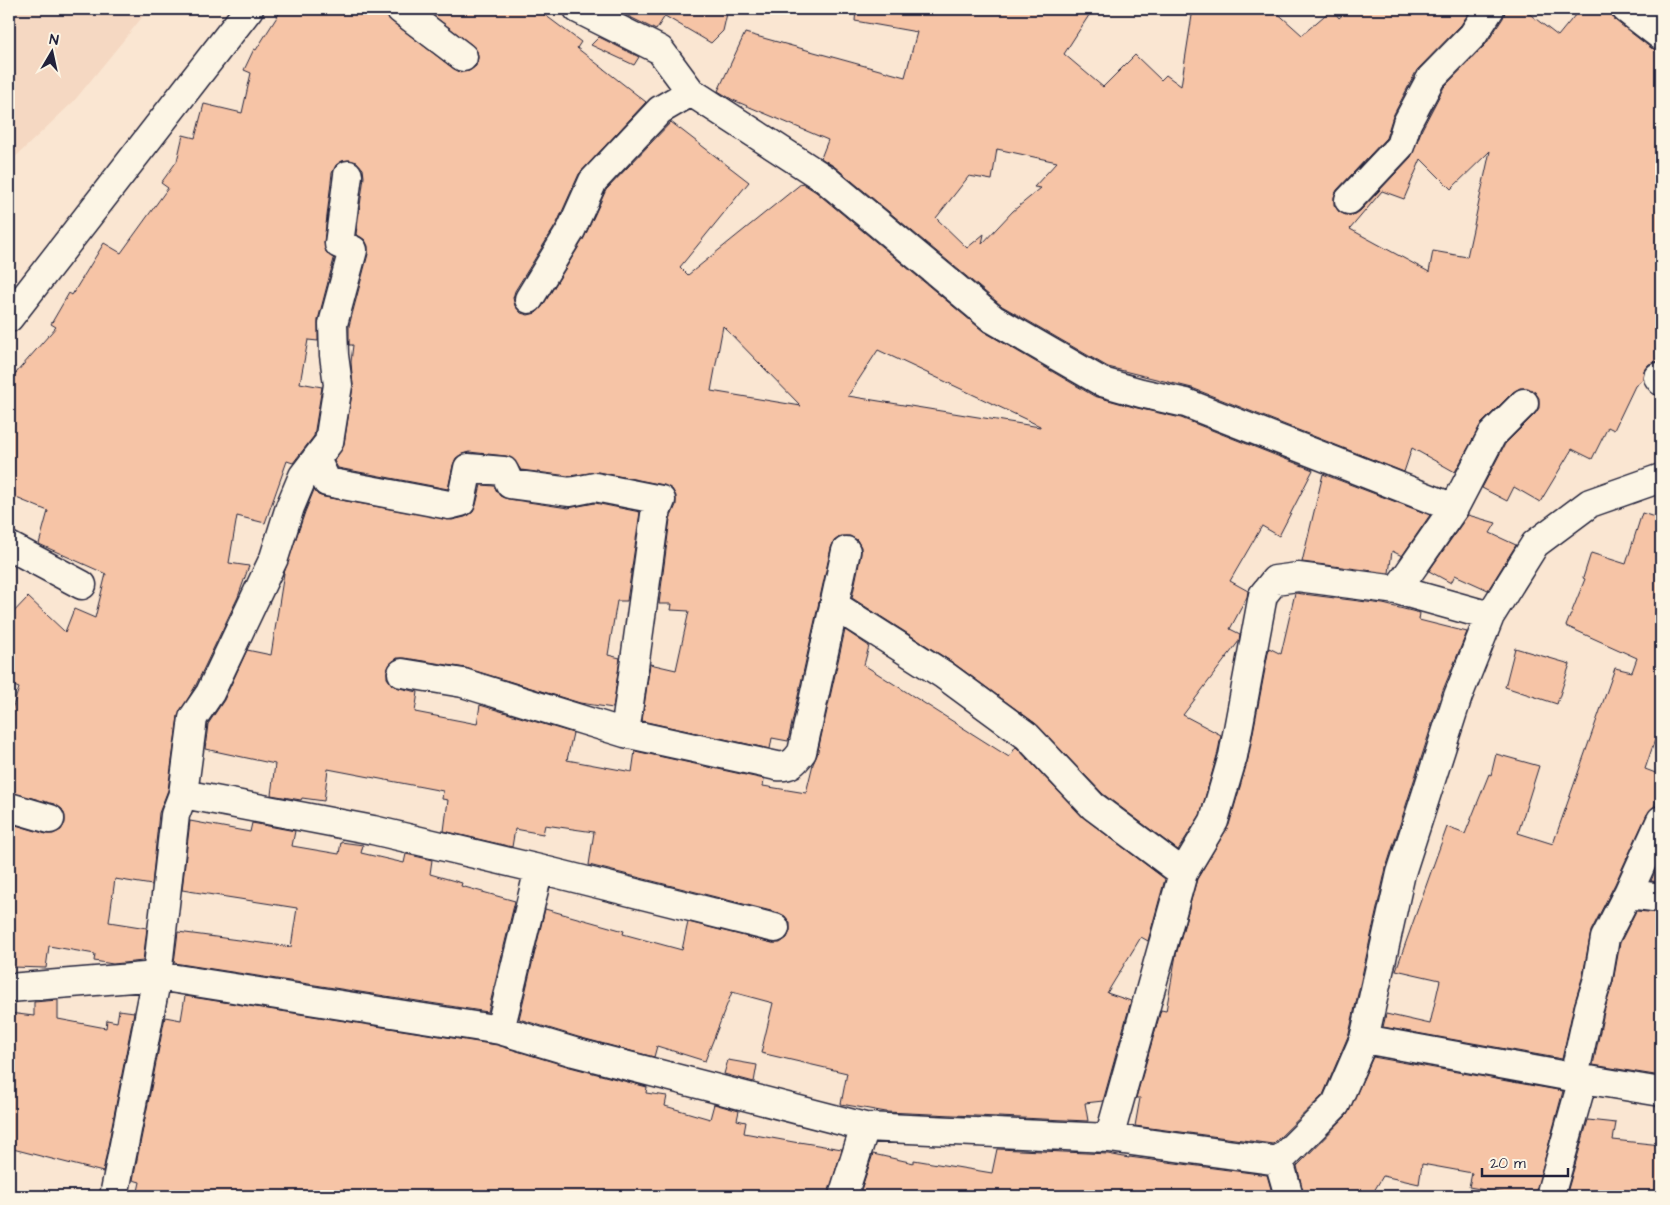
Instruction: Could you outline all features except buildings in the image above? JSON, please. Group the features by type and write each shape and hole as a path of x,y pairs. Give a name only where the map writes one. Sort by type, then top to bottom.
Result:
{"main road":[{"path":"9,318 249,9"},
{"path":"400,9 464,57"},
{"path":"578,9 660,50 691,92 825,179 993,319 1102,382 1141,394 1186,403 1454,508"},
{"path":"1349,200 1400,146 1407,123 1431,78 1473,35 1490,9"},
{"path":"1626,9 1661,36"},
{"path":"529,299 571,230 593,181 660,110 691,92"},
{"path":"114,1196 156,976 175,815 182,794 193,718 210,693 274,558 290,507 303,476 329,442 338,385 334,355 334,324 353,250 339,244 348,175"},
{"path":"1397,590 1454,508 1492,434 1524,403"},
{"path":"316,459 327,482 449,505 461,502 468,468 504,471 510,484 570,492 595,487 661,500 655,515 625,733"},
{"path":"1279,1161 1336,1104 1364,1039 1401,873 1458,696 1490,616 1535,544 1590,503 1661,478"},
{"path":"9,546 82,585"},
{"path":"402,673 463,683 625,733 788,767 795,762 802,752 846,551"},
{"path":"1109,1138 1183,873 1214,821 1234,756 1263,595 1275,580 1298,577 1397,590 1490,616"},
{"path":"834,605 944,675 1027,736 1093,806 1183,873"},
{"path":"182,794 373,830 775,928"},
{"path":"9,807 50,819"},
{"path":"1550,1196 1578,1078 1589,1008 1598,979 1605,938 1629,891 1661,820"},
{"path":"500,1030 539,869"},
{"path":"1629,891 1637,895 1661,898"},
{"path":"9,988 156,976 500,1030 583,1054 865,1127 1109,1138 1279,1161"},
{"path":"1364,1039 1661,1092"},
{"path":"844,1196 865,1127"},
{"path":"1279,1161 1289,1196"}],"shaded area":[{"path":"9,9 149,9 74,101 9,163"}]}
